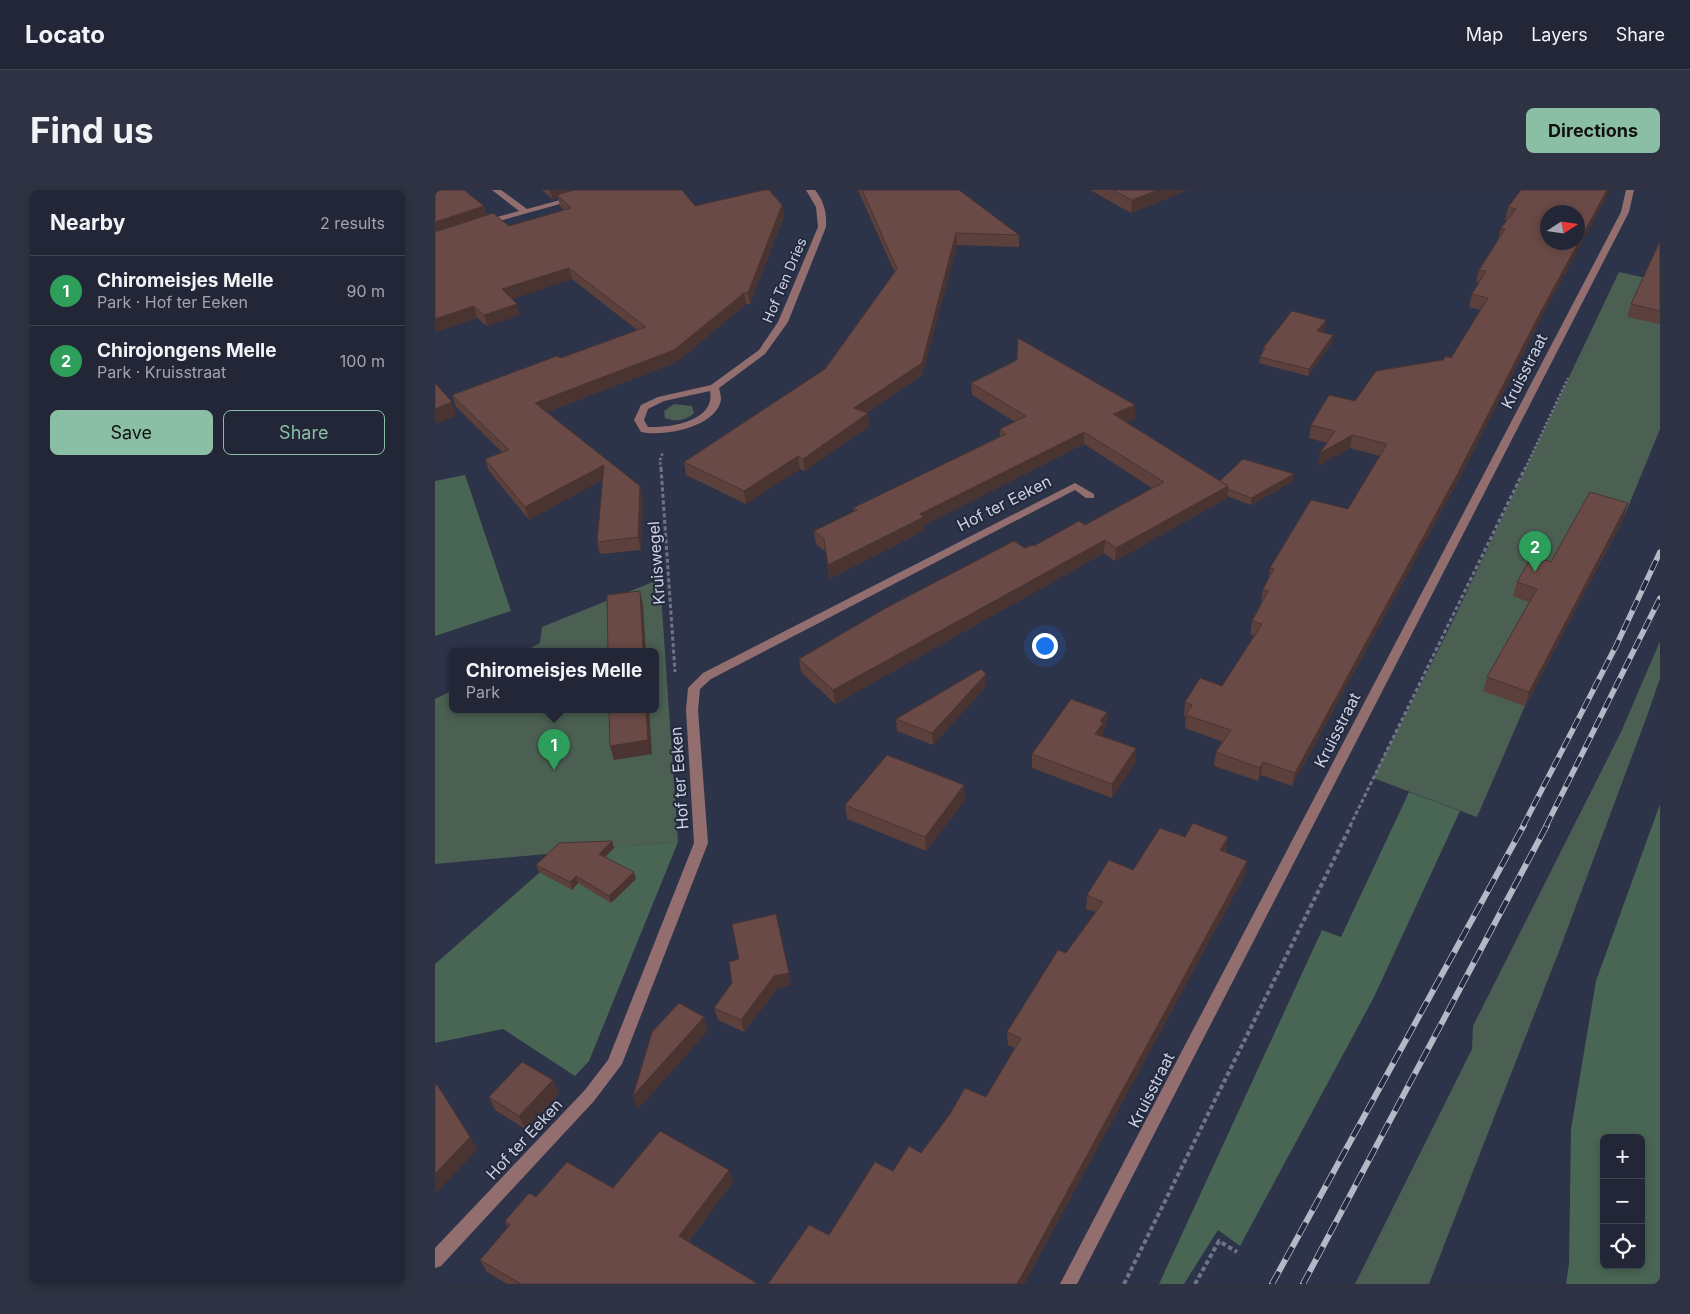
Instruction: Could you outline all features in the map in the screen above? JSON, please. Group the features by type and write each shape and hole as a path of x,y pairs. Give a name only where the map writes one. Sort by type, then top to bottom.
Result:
{"street":[{"path":"496,190 524,211"},
{"path":"479,225 524,211 606,190"},
{"name":"Hof Ten Dries","path":"714,387 716,399 711,409 699,420 661,432 645,430 639,420 645,407 661,399 714,387 762,352 783,322 821,226 823,212 815,194 810,190"},
{"name":"Kruisstraat","path":"1068,1284 1625,212 1630,190"},
{"name":"Hof ter Eeken","path":"435,1260 589,1096 614,1064 701,843 692,710 694,688 707,676 1075,486 1090,496"}],"path":[{"path":"1124,1284 1301,921 1449,626 1571,371"},
{"name":"Kruiswegel","path":"672,429 660,460 675,675 694,688"},
{"path":"1195,1284 1219,1242 1237,1252"}],"green space":[{"path":"1619,272 1660,281 1660,429 1624,517 1525,706 1477,817 1373,778 1450,627"},
{"path":"674,404 692,406 694,413 680,420 665,418 664,411"},
{"path":"465,475 511,611 435,636 435,481"},
{"path":"660,579 678,842 435,864 435,699 449,692 449,713 659,713 659,648 531,648 540,643 542,627"},
{"path":"1660,641 1660,678 1647,716 1561,946 1429,1284 1355,1284 1472,1049 1473,1026 1621,732"},
{"path":"1409,792 1460,811 1374,997 1240,1246 1218,1230 1184,1284 1159,1284 1322,930 1341,937"},
{"path":"1660,804 1660,1284 1566,1284 1569,1264 1571,1129 1596,981"},
{"path":"678,842 589,1061 575,1076 503,1029 435,1043 435,964 563,852"}],"building":[{"path":"435,190 464,190 484,206 435,222"},
{"path":"574,190 682,190 695,206 769,190 782,205 748,293 744,293 674,350 535,403 640,486 638,537 597,542 604,465 525,507 485,459 509,450 452,395 557,356 561,358 646,327 569,268 502,289 517,304 484,315 474,306 435,319 435,232 493,213 509,226 571,208 557,195"},
{"path":"862,190 959,190 1019,235 956,233 922,363 854,408 868,413 803,459 798,456 744,491 684,462 825,369 897,269"},
{"path":"1113,190 1158,190 1132,200"},
{"path":"1521,190 1607,190 1585,230 1585,205 1540,205 1540,250 1574,250 1457,475 1295,773 1263,762 1260,768 1216,752 1231,730 1186,715 1192,705 1185,702 1200,678 1222,686 1262,624 1252,621 1268,591 1263,589 1274,569 1270,568 1311,500 1348,509 1387,444 1352,435 1320,453 1335,431 1311,425 1329,395 1355,401 1376,371 1443,360 1446,356 1451,358 1488,298 1472,294 1486,271 1479,270 1505,229 1501,228 1516,209 1508,207"},
{"path":"1660,241 1660,311 1631,304"},
{"path":"1292,311 1326,320 1317,331 1333,335 1309,369 1260,357 1265,348 1263,348"},
{"path":"1018,338 1135,405 1113,414 1228,486 1116,548 1105,540 833,690 799,659 886,608 1014,541 1025,548 1034,546 1079,521 1085,525 1164,482 1084,432 920,514 924,517 828,565 824,539 814,531 857,510 853,508 1006,434 1000,429 1026,416 971,383 1017,360"},
{"path":"435,383 452,402 435,409"},
{"path":"1243,459 1294,474 1251,498 1228,489 1228,486 1220,481"},
{"path":"1590,492 1628,503 1529,692 1487,677 1537,589 1517,582 1532,556 1551,562"},
{"path":"640,591 643,648 608,648 607,595"},
{"path":"981,669 986,674 932,733 896,719"},
{"path":"1071,699 1107,712 1100,721 1103,723 1095,734 1136,748 1112,784 1032,754"},
{"path":"609,713 646,713 648,740 610,746"},
{"path":"887,755 964,785 925,837 845,805"},
{"path":"1193,823 1228,837 1220,850 1247,861 1017,1284 768,1284 809,1225 829,1235 875,1162 893,1171 909,1146 921,1153 950,1114 965,1088 986,1097 1021,1038 1007,1032 1058,950 1066,953 1103,902 1087,895 1109,860 1133,870 1160,828 1185,837"},
{"path":"612,841 599,854 634,872 609,896 576,876 570,882 536,865 559,843"},
{"path":"776,914 789,973 774,976 741,1020 714,1008 732,983 729,962 739,959 732,924"},
{"path":"679,1003 704,1017 633,1096 652,1032"},
{"path":"522,1062 553,1080 519,1116 489,1097"},
{"path":"435,1084 470,1137 435,1174"},
{"path":"660,1131 729,1170 679,1236 758,1284 521,1284 480,1260 510,1225 505,1221 529,1193 536,1197 567,1162 613,1188"}],"railway":[{"path":"1523,826 1616,646 1660,552"},
{"path":"1546,826 1660,598"},
{"path":"1272,1284 1524,825"},
{"path":"1303,1284 1547,825"}],"place":[{"name":"Chirojongens Melle","path":"1535,572"},
{"name":"Chiromeisjes Melle","path":"554,770"}]}
